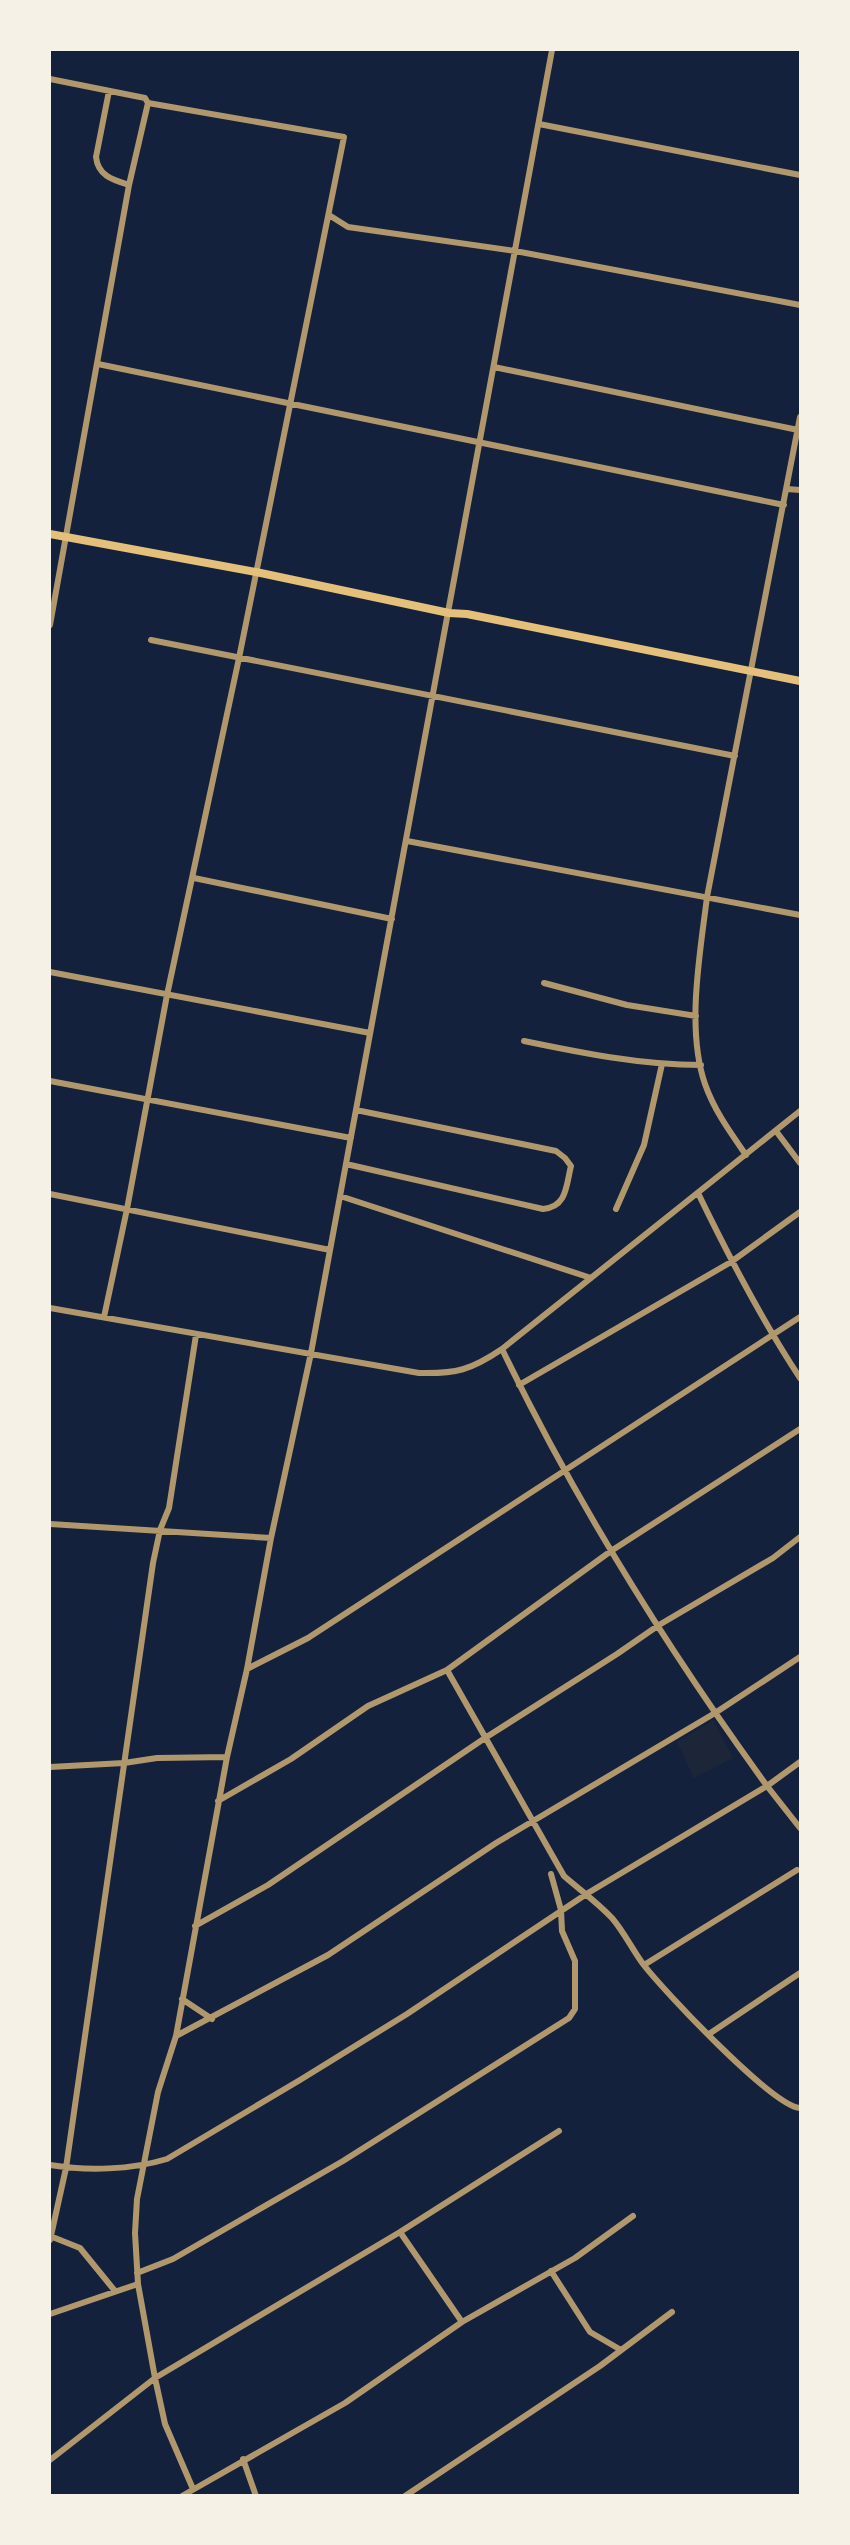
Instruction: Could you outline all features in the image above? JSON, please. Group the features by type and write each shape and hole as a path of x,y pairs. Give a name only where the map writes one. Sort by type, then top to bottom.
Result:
{"main road":[{"path":"50,534 256,572 450,613 467,614 801,681"}],"street":[{"path":"193,2489 165,2424 138,2284 136,2222 143,2166 158,2092 176,2036 218,1801 311,1353 450,613 552,50"},
{"path":"50,79 145,98 148,103 129,186 50,625"},
{"path":"109,91 96,157 97,165 100,171 109,178 129,186"},
{"path":"104,1317 127,1209 167,995 194,878 344,136 148,103"},
{"path":"539,124 801,175"},
{"path":"329,215 348,227 515,251 801,305"},
{"path":"98,364 784,505"},
{"path":"494,367 798,430"},
{"path":"746,1155 720,1117 705,1083 696,1016 707,897 801,417"},
{"path":"787,489 801,490"},
{"path":"151,640 735,756"},
{"path":"406,841 801,915"},
{"path":"194,878 392,919"},
{"path":"50,972 370,1033"},
{"path":"544,983 627,1005 696,1016"},
{"path":"524,1041 591,1055 662,1065 701,1065"},
{"path":"616,1209 644,1145 662,1065"},
{"path":"50,1081 351,1138"},
{"path":"346,1164 543,1209 553,1208 561,1202 571,1166 556,1151 356,1110"},
{"path":"50,1308 419,1373 444,1373 471,1368 502,1349 801,1112"},
{"path":"776,1131 801,1163"},
{"path":"698,1193 731,1262 773,1337 801,1378"},
{"path":"50,1194 330,1250"},
{"path":"340,1196 591,1278"},
{"path":"519,1385 731,1262 801,1212"},
{"path":"247,1669 308,1638 801,1317"},
{"path":"115,2291 81,2248 50,2238 66,2168 160,1530 169,1508 196,1335"},
{"path":"502,1349 563,1471 611,1551 715,1713 767,1786 801,1828"},
{"path":"218,1801 291,1759 368,1706 447,1670 611,1551 801,1429"},
{"path":"50,1524 271,1538"},
{"path":"195,1926 268,1886 485,1738 617,1654 658,1624 773,1558 801,1537"},
{"path":"176,2036 328,1956 435,1881 715,1713 801,1657"},
{"path":"447,1670 564,1875 588,1893 613,1919 644,1965 749,2075 791,2106 801,2108"},
{"path":"50,1767 124,1763 157,1758 227,1757"},
{"path":"50,2165 66,2168 143,2166 167,2159 407,2014 561,1910 767,1786 801,1762"},
{"path":"644,1965 797,1870"},
{"path":"137,2272 173,2259 343,2161 569,2018 575,2009 575,1961 562,1930 561,1910 551,1875"},
{"path":"709,2034 801,1973"},
{"path":"182,1999 212,2019"},
{"path":"50,2460 155,2378 400,2232 559,2131"},
{"path":"182,2496 243,2459 345,2403 462,2322 575,2258 633,2216"},
{"path":"400,2232 462,2322"},
{"path":"551,2271 590,2332 621,2350"},
{"path":"50,2314 138,2284"},
{"path":"405,2496 621,2350 672,2312"},
{"path":"243,2459 256,2496"}],"shaded area":[{"path":"713,1720 733,1758 694,1778 677,1742"}]}
